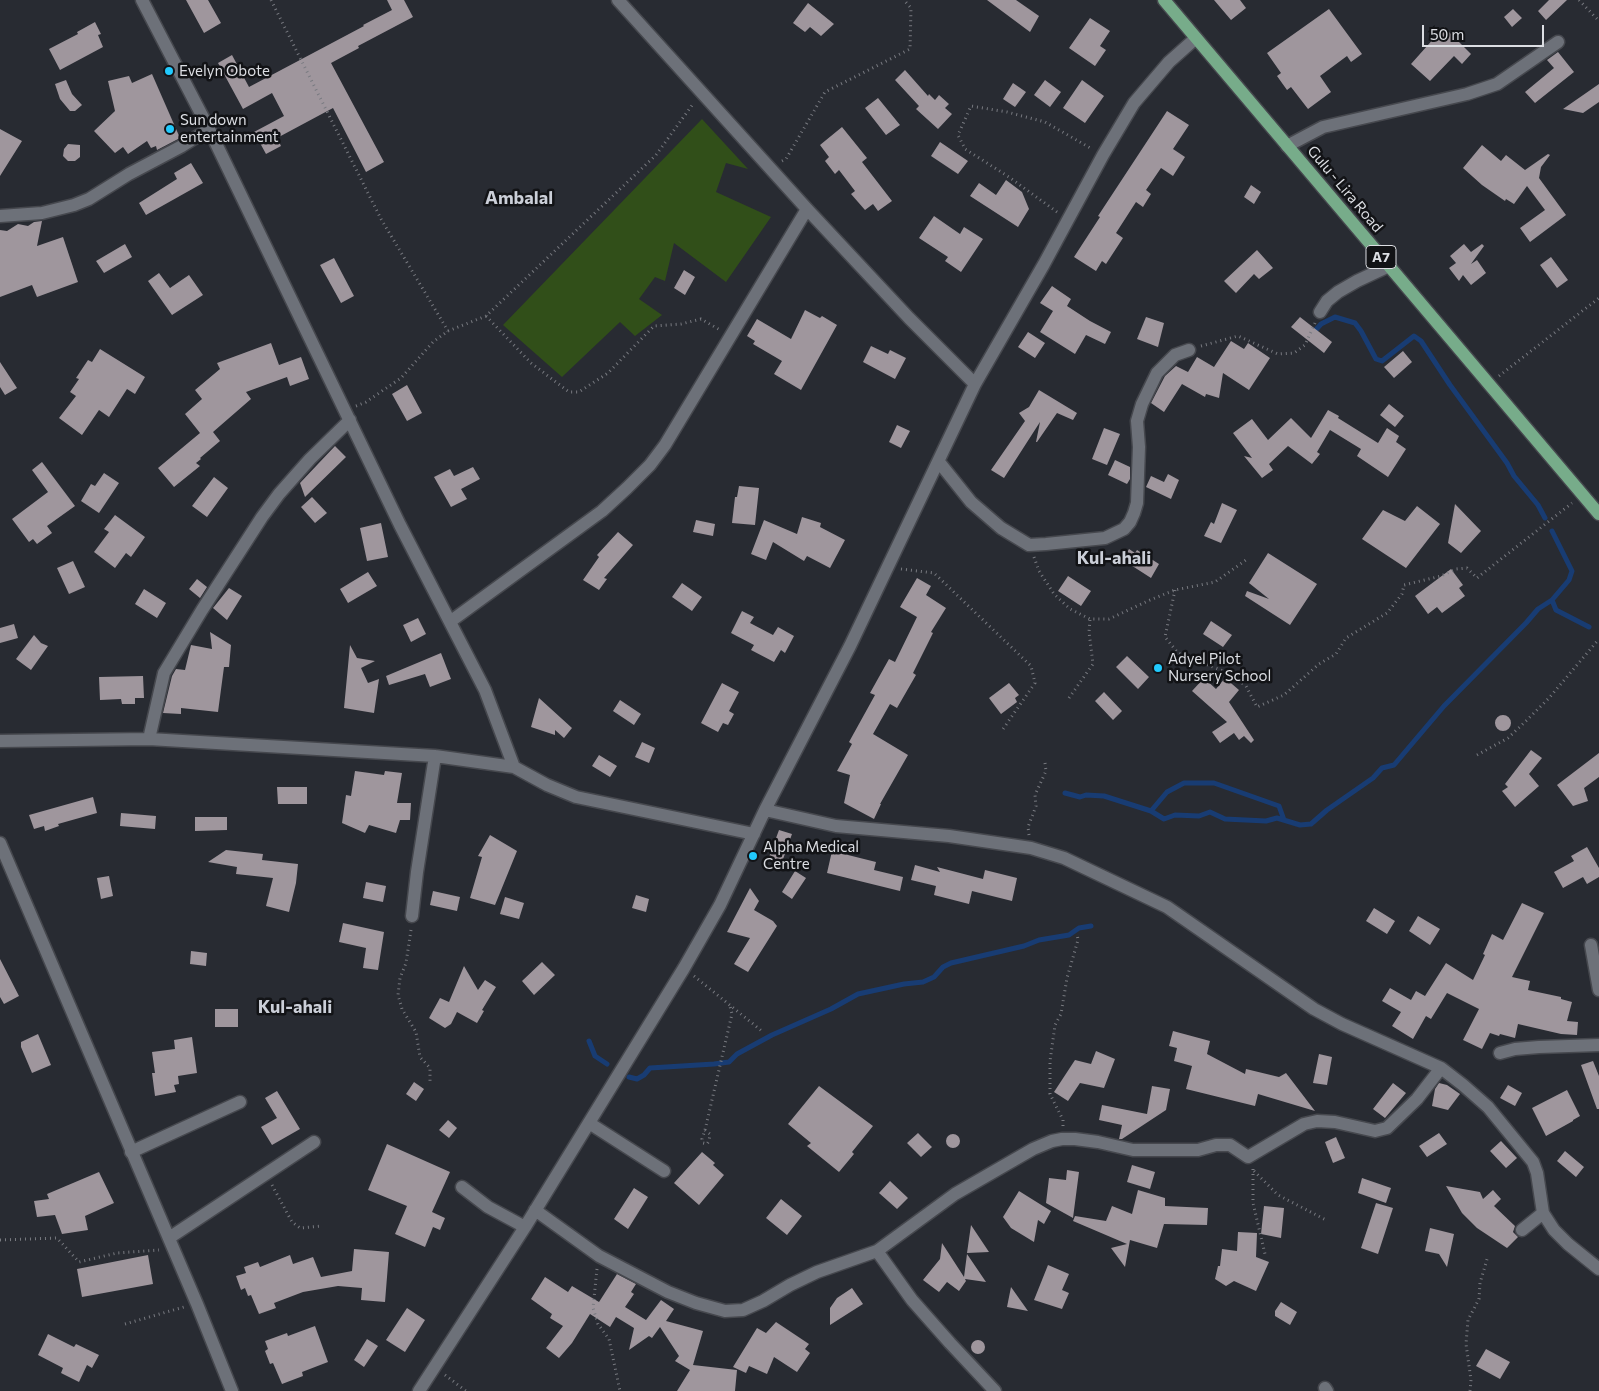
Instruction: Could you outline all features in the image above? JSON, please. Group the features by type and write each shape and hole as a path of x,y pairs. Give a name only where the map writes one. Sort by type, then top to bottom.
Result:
{"main road":[{"name":"Gulu - Lira Road","path":"1164,0 1599,514"}],"street":[{"path":"142,0 209,129 400,525 485,690 514,767"},
{"path":"618,0 766,165 909,318 975,384"},
{"path":"419,1391 525,1227 684,968 720,905 765,810 850,646 975,384 1044,264 1103,155 1134,103 1169,62 1196,38"},
{"path":"1287,146 1323,127 1467,94 1498,84 1558,42"},
{"path":"0,216 42,213 89,199 209,129"},
{"path":"451,621 602,511 650,464 664,445 807,209"},
{"path":"1320,312 1327,300 1357,281 1389,266"},
{"path":"939,462 970,502 1001,528 1029,545 1105,538 1124,529 1130,522 1137,503 1139,447 1137,421 1142,404 1157,373 1175,356 1188,350"},
{"path":"149,739 164,673 187,635 262,517 279,494 348,415"},
{"path":"0,741 149,739 435,756 514,767 547,785 576,797 754,834"},
{"path":"412,916 435,756"},
{"path":"765,810 836,826 949,836 1031,848 1064,858 1167,907 1314,1010 1441,1068 1488,1107 1533,1162 1537,1173 1542,1213 1554,1230 1568,1244 1599,1269"},
{"path":"0,843 197,1304 232,1391"},
{"path":"1591,945 1599,990"},
{"path":"1500,1053 1515,1049 1539,1047 1599,1045"},
{"path":"535,1210 599,1256 668,1292 696,1303 725,1311 743,1310 817,1272 876,1251 955,1194 1033,1149 1062,1139 1098,1142 1133,1150 1198,1150 1216,1145 1230,1145 1248,1157 1304,1124 1317,1121 1336,1122 1375,1132 1387,1128 1417,1099 1441,1068"},
{"path":"131,1152 240,1102"},
{"path":"589,1123 664,1171"},
{"path":"171,1243 266,1173 314,1142"},
{"path":"462,1187 488,1207 525,1227"},
{"path":"1522,1230 1542,1213"},
{"path":"876,1251 912,1300 950,1344 995,1391"}],"path":[{"path":"271,0 381,219 448,331"},
{"path":"766,165 786,159 824,92 910,49 911,8 904,0"},
{"path":"1579,0 1599,21"},
{"path":"348,415 401,378 432,342 448,331 486,316 656,155 701,93"},
{"path":"1068,220 965,149 958,134 971,106 1007,112 1045,122 1103,155"},
{"path":"1488,384 1599,298"},
{"path":"1188,350 1238,336 1278,354 1294,353 1305,345 1320,312"},
{"path":"486,316 531,362 569,392 579,392 608,372 654,326 681,324 701,319 730,335"},
{"path":"1175,590 1166,637 1178,653 1228,674 1246,686 1257,708 1284,695 1318,664 1336,654 1346,638 1387,613 1402,594 1404,585 1441,576 1456,569 1467,568 1477,578 1582,495"},
{"path":"1029,545 1039,571 1054,594 1070,610 1090,619 1109,619 1175,590 1215,582 1246,560"},
{"path":"888,567 934,573 1031,666 1036,683 1000,732"},
{"path":"1069,698 1094,664 1088,632 1090,619"},
{"path":"1477,755 1508,738 1526,721 1599,639"},
{"path":"1031,848 1028,827 1036,806 1035,795 1046,771 1045,763"},
{"path":"412,916 406,963 400,978 398,995 402,1009 416,1032 420,1057 430,1068 430,1084"},
{"path":"1062,1139 1063,1120 1050,1094 1050,1062 1055,1025 1061,1014 1067,978 1078,940 1077,933"},
{"path":"684,968 763,1032"},
{"path":"706,1130 732,1014 730,1006"},
{"path":"1248,1157 1253,1171 1252,1195 1265,1254"},
{"path":"1253,1171 1278,1195 1326,1220"},
{"path":"266,1173 292,1222 300,1228 322,1226"},
{"path":"0,1240 57,1238 78,1262 171,1243"},
{"path":"599,1256 593,1308 598,1324 609,1339 620,1391"},
{"path":"1470,1391 1471,1380 1466,1344 1468,1320 1479,1299 1480,1282 1488,1256"},
{"path":"125,1324 197,1304"},
{"path":"435,1366 466,1391"}],"green space":[{"path":"702,119 748,169 726,163 716,192 771,217 726,282 674,243 665,281 655,277 639,299 662,315 635,336 620,322 562,377 503,325"}],"building":[{"path":"186,0 208,0 221,23 204,33"},
{"path":"387,0 404,0 413,17 358,46 359,48 331,63 384,162 366,172 333,108 277,138 281,146 266,154 254,132 284,116 272,93 243,109 218,63 232,55 249,87 392,10"},
{"path":"987,0 1016,0 1039,16 1030,32"},
{"path":"1214,0 1240,0 1246,8 1231,20"},
{"path":"1549,0 1567,0 1546,20 1538,11"},
{"path":"808,3 834,24 821,36 810,27 805,32 793,23"},
{"path":"1329,9 1362,54 1351,62 1347,56 1320,76 1331,92 1308,109 1291,87 1287,90 1277,76 1281,73 1267,53"},
{"path":"1513,9 1522,18 1512,27 1504,17"},
{"path":"1090,18 1110,31 1100,46 1106,50 1095,66 1069,48"},
{"path":"95,22 101,34 98,35 103,47 60,70 49,49 78,34 77,32"},
{"path":"1444,27 1471,54 1462,64 1454,56 1430,81 1411,64"},
{"path":"1558,52 1574,72 1535,103 1525,92 1554,68 1547,60"},
{"path":"905,70 928,96 929,94 935,100 939,95 949,104 945,108 952,114 938,129 916,109 919,106 895,80"},
{"path":"152,74 180,138 157,150 156,146 151,148 147,141 128,154 123,147 115,153 94,131 115,111 108,81 129,76 132,83"},
{"path":"66,80 72,94 82,105 75,111 70,111 60,99 55,84"},
{"path":"1045,80 1061,92 1050,107 1034,95"},
{"path":"1082,80 1104,96 1085,123 1063,108"},
{"path":"1013,83 1026,92 1015,107 1003,99"},
{"path":"1599,84 1599,102 1583,113 1563,109"},
{"path":"878,98 900,125 886,135 865,108"},
{"path":"1167,111 1189,125 1173,149 1185,157 1173,176 1161,168 1146,190 1151,194 1143,207 1136,202 1116,233 1123,238 1106,264 1102,261 1096,271 1074,257 1100,217 1098,216"},
{"path":"842,127 867,158 862,162 892,201 878,211 873,204 865,210 851,194 855,191 839,170 835,174 825,161 829,157 820,145"},
{"path":"0,129 22,141 0,176"},
{"path":"940,142 968,161 958,174 931,156"},
{"path":"68,144 80,145 80,157 75,161 68,161 63,156 64,149"},
{"path":"1482,145 1501,161 1506,155 1525,170 1548,154 1550,155 1541,167 1539,178 1566,215 1530,242 1520,228 1545,210 1527,186 1514,204 1506,199 1505,201 1482,185 1463,168"},
{"path":"191,163 203,183 146,215 139,203 177,179 174,173"},
{"path":"1006,180 1022,192 1029,209 1018,227 970,196 979,183 996,195"},
{"path":"1251,185 1261,192 1254,204 1244,197"},
{"path":"934,216 960,234 964,227 983,239 961,272 945,261 948,257 919,238"},
{"path":"42,221 37,246 63,237 78,282 37,297 32,285 0,297 0,230 7,231 18,224 28,226 34,222"},
{"path":"125,244 132,257 104,273 96,261"},
{"path":"1464,244 1471,252 1482,244 1484,246 1471,264 1477,260 1486,273 1471,285 1463,275 1459,281 1449,268 1456,263 1450,256"},
{"path":"1257,250 1273,268 1259,279 1254,274 1236,293 1224,281"},
{"path":"1551,257 1568,280 1557,288 1540,265"},
{"path":"334,258 354,296 341,303 320,265"},
{"path":"684,270 695,277 685,295 674,288"},
{"path":"159,273 170,288 189,275 203,295 172,315 148,281"},
{"path":"1052,286 1071,299 1067,306 1111,332 1105,344 1086,335 1075,354 1040,332 1053,311 1040,303"},
{"path":"805,310 820,318 822,316 837,325 801,390 774,374 782,361 753,344 755,341 747,336 757,319 791,339"},
{"path":"1146,317 1164,323 1158,347 1137,339"},
{"path":"1300,317 1332,342 1324,353 1291,327"},
{"path":"1028,332 1045,343 1035,358 1018,347"},
{"path":"1231,341 1244,349 1248,343 1270,358 1249,390 1223,373 1219,398 1206,394 1205,397 1182,384 1164,412 1151,403 1165,376 1176,366 1188,372 1197,357 1214,367"},
{"path":"271,343 279,365 301,357 309,379 290,386 287,377 246,392 251,399 213,432 220,441 196,463 200,466 174,487 158,468 200,433 185,414 202,399 195,390 220,369 217,363"},
{"path":"871,346 888,354 890,350 906,358 895,379 863,362"},
{"path":"100,349 145,377 135,394 127,389 109,417 99,410 82,435 59,418 76,396 70,392 79,379 76,378 88,360 92,362"},
{"path":"1403,351 1412,362 1394,378 1384,367"},
{"path":"0,362 17,388 5,395 0,387"},
{"path":"407,385 422,413 407,421 392,394"},
{"path":"1039,390 1077,413 1073,420 1057,413 1036,442 1040,422 1004,478 991,470 1025,421 1019,413 1029,407"},
{"path":"1389,404 1404,416 1395,427 1380,415"},
{"path":"1328,410 1378,443 1387,428 1399,436 1396,442 1406,449 1388,477 1357,456 1361,449 1330,430 1317,452 1320,454 1312,464 1288,446 1269,464 1273,470 1262,478 1244,456 1252,458 1233,433 1252,419 1268,440 1291,418 1311,438"},
{"path":"897,425 910,431 901,448 889,442"},
{"path":"1104,428 1120,434 1107,465 1092,459"},
{"path":"335,446 346,457 305,497 300,483"},
{"path":"1115,460 1130,467 1130,479 1127,484 1108,475"},
{"path":"42,462 75,506 47,526 52,533 37,544 33,539 29,542 12,519 48,492 32,470"},
{"path":"473,467 480,479 461,489 467,499 451,507 434,477 450,469 454,476"},
{"path":"104,473 119,483 99,513 81,501 91,484 95,486"},
{"path":"1168,474 1179,480 1171,499 1146,487 1151,476 1164,482"},
{"path":"214,477 228,488 207,517 192,506"},
{"path":"739,486 759,488 755,525 732,523 735,497 737,497"},
{"path":"312,497 327,513 315,523 301,507"},
{"path":"1222,503 1237,510 1221,543 1204,536 1211,522 1214,524"},
{"path":"1455,504 1481,531 1461,553 1448,543"},
{"path":"1417,506 1440,524 1406,568 1362,539 1383,510 1405,521"},
{"path":"115,515 145,537 131,557 126,553 115,568 94,552 109,532 104,529"},
{"path":"802,517 821,523 820,527 845,540 830,568 807,556 804,561 773,542 766,560 751,554 764,520 797,534"},
{"path":"696,520 715,524 713,536 693,532"},
{"path":"381,523 388,557 367,561 360,528"},
{"path":"618,532 633,545 604,578 607,579 599,590 583,580 599,557 597,555"},
{"path":"1129,549 1135,553 1137,550 1159,564 1151,578 1123,560"},
{"path":"1268,553 1317,584 1290,625 1245,596 1247,591 1269,599 1249,583"},
{"path":"73,561 85,587 69,594 57,568"},
{"path":"1451,569 1463,585 1459,588 1465,596 1442,613 1437,607 1428,614 1415,596"},
{"path":"368,572 377,586 348,603 340,589"},
{"path":"1068,576 1091,591 1081,606 1058,591"},
{"path":"917,578 931,586 926,595 946,608 931,632 933,633 913,673 916,675 897,708 890,704 873,734 908,755 880,804 874,819 844,803 850,775 837,771 852,744 849,742 875,695 870,693 889,659 895,662 917,617 900,607"},
{"path":"197,579 207,587 200,598 189,589"},
{"path":"682,583 702,597 692,611 672,597"},
{"path":"229,588 242,596 227,620 213,608"},
{"path":"144,589 166,603 157,618 135,604"},
{"path":"742,611 754,617 750,623 773,635 778,627 794,636 785,653 781,650 774,662 751,650 754,645 731,633"},
{"path":"418,618 426,634 411,642 403,625"},
{"path":"1211,621 1232,635 1223,647 1203,634"},
{"path":"14,624 18,638 0,643 0,628"},
{"path":"210,632 231,645 229,667 224,667 218,712 181,708 181,714 163,713 172,676 176,669 185,670 191,645 212,649"},
{"path":"34,635 41,643 48,646 31,670 16,659"},
{"path":"350,645 357,658 375,661 361,668 368,683 379,679 374,713 344,708"},
{"path":"441,653 451,679 430,687 425,674 389,685 386,676"},
{"path":"1127,656 1149,677 1138,689 1116,667"},
{"path":"143,676 144,698 135,698 135,704 122,704 121,699 100,700 99,677"},
{"path":"1204,678 1216,689 1225,678 1239,690 1229,702 1254,740 1251,743 1244,736 1239,740 1234,733 1220,743 1212,732 1227,722 1192,691"},
{"path":"722,683 739,692 729,711 734,714 728,725 723,723 718,732 701,723"},
{"path":"1009,683 1019,695 1015,698 1017,702 1001,714 989,698"},
{"path":"1104,692 1122,711 1113,720 1095,701"},
{"path":"539,698 572,728 564,738 555,730 555,735 531,727"},
{"path":"620,700 641,714 634,725 613,711"},
{"path":"1503,715 1511,723 1503,731 1495,723"},
{"path":"642,742 655,748 649,763 635,757"},
{"path":"1531,750 1542,758 1529,774 1539,786 1515,807 1502,791 1508,787 1505,784"},
{"path":"1599,753 1599,777 1584,788 1588,801 1573,806 1557,785"},
{"path":"599,755 617,766 610,777 592,766"},
{"path":"355,771 384,775 385,771 402,773 397,803 411,803 410,820 400,820 396,833 369,825 365,833 342,823 346,795 351,796"},
{"path":"277,787 307,787 307,804 278,804"},
{"path":"93,797 97,813 58,824 59,826 45,831 44,826 34,829 29,815"},
{"path":"121,813 156,816 155,829 120,826"},
{"path":"195,817 227,817 227,830 195,831"},
{"path":"779,830 792,834 782,862 769,857"},
{"path":"490,835 517,851 495,905 470,898 482,857 478,856"},
{"path":"1587,847 1599,868 1599,877 1587,884 1583,877 1563,888 1554,872 1574,861 1571,856"},
{"path":"226,850 263,854 262,860 298,864 296,883 289,912 266,906 273,878 236,874 237,867 208,862"},
{"path":"832,851 876,862 874,870 903,877 900,891 827,873"},
{"path":"915,865 940,872 937,867 983,879 985,870 1017,878 1012,901 972,891 969,904 934,895 936,886 911,880"},
{"path":"795,871 806,878 792,899 782,892"},
{"path":"109,876 113,896 101,899 97,878"},
{"path":"366,882 386,886 383,902 363,898"},
{"path":"750,888 759,901 754,910 773,921 777,926 748,972 734,964 750,938 727,932"},
{"path":"433,891 460,897 457,911 430,905"},
{"path":"636,895 649,899 646,912 632,908"},
{"path":"505,897 524,903 519,919 500,914"},
{"path":"1522,903 1544,913 1512,977 1530,981 1528,990 1561,997 1561,999 1572,1002 1567,1021 1578,1022 1577,1035 1561,1034 1518,1024 1515,1038 1490,1033 1482,1049 1463,1040 1479,1009 1447,993 1431,1019 1426,1016 1413,1039 1392,1026 1401,1012 1382,1001 1390,988 1411,1000 1416,991 1425,996 1446,963 1473,980 1485,955 1483,954 1492,934 1503,940"},
{"path":"1374,908 1395,921 1387,934 1366,921"},
{"path":"1418,916 1440,929 1430,945 1409,931"},
{"path":"343,923 384,932 378,970 363,968 366,948 339,942"},
{"path":"191,951 207,953 206,966 190,964"},
{"path":"0,959 19,996 4,1004 0,997"},
{"path":"542,962 555,975 534,995 522,981"},
{"path":"464,966 478,990 485,980 496,987 482,1010 484,1011 477,1023 457,1012 451,1024 445,1028 429,1018 440,998 449,1002"},
{"path":"215,1009 238,1009 238,1027 215,1027"},
{"path":"1173,1031 1210,1041 1207,1054 1245,1074 1246,1069 1279,1077 1286,1073 1315,1111 1258,1094 1255,1106 1186,1089 1192,1066 1174,1061 1177,1048 1169,1046"},
{"path":"38,1034 51,1065 32,1073 21,1047 21,1042"},
{"path":"192,1037 197,1073 178,1076 179,1084 174,1085 176,1092 155,1096 152,1073 155,1073 152,1052 175,1049 174,1040"},
{"path":"1096,1051 1115,1059 1104,1088 1080,1083 1068,1101 1054,1092 1075,1060 1091,1064"},
{"path":"1319,1054 1332,1057 1327,1085 1313,1083"},
{"path":"1593,1061 1599,1076 1599,1109 1597,1109 1581,1065"},
{"path":"414,1082 424,1089 416,1101 406,1094"},
{"path":"1393,1083 1406,1093 1385,1118 1373,1109"},
{"path":"1439,1083 1447,1085 1460,1094 1448,1110 1432,1106 1435,1089"},
{"path":"1508,1085 1522,1093 1515,1106 1500,1098"},
{"path":"819,1086 873,1126 839,1172 807,1146 811,1143 788,1124"},
{"path":"1152,1086 1170,1089 1166,1110 1122,1139 1119,1139 1122,1125 1099,1120 1102,1105 1147,1114"},
{"path":"1567,1090 1580,1116 1546,1136 1532,1108"},
{"path":"277,1091 300,1129 272,1145 261,1127 277,1118 265,1098"},
{"path":"448,1120 457,1128 449,1138 439,1130"},
{"path":"918,1133 932,1147 921,1157 907,1143"},
{"path":"1439,1133 1447,1144 1427,1157 1419,1146"},
{"path":"950,1134 956,1134 960,1141 956,1148 950,1148 946,1144 946,1138"},
{"path":"1336,1137 1345,1158 1333,1163 1325,1142"},
{"path":"1501,1141 1517,1158 1506,1168 1490,1151"},
{"path":"387,1144 450,1172 432,1212 445,1218 440,1230 433,1227 425,1247 395,1234 407,1206 368,1190"},
{"path":"1565,1151 1584,1167 1576,1177 1557,1161"},
{"path":"702,1152 715,1163 713,1165 724,1175 699,1205 674,1183"},
{"path":"1132,1165 1155,1172 1150,1189 1127,1182"},
{"path":"1067,1170 1079,1172 1073,1218 1046,1203 1049,1178 1066,1180"},
{"path":"99,1172 114,1203 85,1216 88,1230 62,1234 55,1215 37,1217 34,1201 49,1199 47,1194"},
{"path":"1362,1178 1391,1188 1386,1203 1358,1193"},
{"path":"890,1181 908,1198 897,1209 879,1193"},
{"path":"1446,1186 1480,1192 1483,1199 1493,1190 1501,1199 1494,1206 1515,1226 1513,1232 1518,1237 1507,1248 1477,1228 1462,1213"},
{"path":"634,1188 648,1197 628,1229 614,1219"},
{"path":"1138,1190 1165,1198 1165,1206 1208,1208 1207,1225 1164,1224 1157,1248 1130,1240 1125,1267 1111,1248 1127,1244 1073,1221 1075,1216 1106,1221 1112,1206 1132,1214"},
{"path":"1019,1191 1051,1211 1044,1224 1038,1220 1034,1242 1011,1228 1003,1217"},
{"path":"781,1199 802,1216 787,1235 766,1218"},
{"path":"1376,1203 1393,1208 1378,1254 1361,1248"},
{"path":"1264,1206 1284,1208 1281,1238 1261,1234"},
{"path":"971,1225 989,1252 967,1253"},
{"path":"1430,1228 1454,1234 1447,1267 1439,1254 1425,1251"},
{"path":"1238,1232 1257,1233 1256,1257 1269,1262 1256,1291 1234,1281 1226,1286 1215,1279 1218,1266 1220,1266 1222,1249 1237,1251"},
{"path":"942,1243 964,1277 967,1254 986,1282 965,1279 966,1281 959,1291 947,1282 939,1292 923,1280 940,1259"},
{"path":"354,1249 389,1252 385,1302 361,1300 362,1288 338,1286 303,1292 274,1303 276,1308 259,1314 251,1295 248,1296 245,1288 241,1290 236,1276 246,1273 244,1267 258,1262 260,1267 290,1255 293,1264 313,1257 321,1277 352,1271"},
{"path":"148,1255 153,1284 82,1297 77,1269"},
{"path":"1048,1265 1069,1274 1062,1290 1069,1293 1062,1309 1034,1300"},
{"path":"617,1274 636,1284 631,1292 634,1294 625,1307 646,1320 661,1300 674,1309 666,1321 703,1331 693,1365 737,1370 735,1391 677,1391 690,1370 675,1361 679,1356 660,1327 652,1338 649,1336 629,1350 634,1328 616,1317 610,1327 590,1314 572,1343 559,1358 546,1348 563,1326 550,1318 552,1314 531,1299 545,1277 568,1292 572,1286 599,1302"},
{"path":"1011,1287 1028,1311 1007,1307"},
{"path":"852,1288 863,1304 830,1325 830,1308 837,1298"},
{"path":"1281,1302 1297,1312 1290,1325 1275,1316 1275,1311"},
{"path":"407,1308 425,1320 405,1352 386,1340"},
{"path":"776,1322 809,1344 805,1349 810,1353 797,1372 774,1357 767,1374 749,1366 746,1373 733,1367 757,1328 766,1333"},
{"path":"315,1326 328,1362 302,1372 303,1376 282,1384 273,1363 270,1364 265,1351 268,1349 265,1341 287,1333 288,1336"},
{"path":"48,1334 74,1347 76,1344 99,1355 92,1368 87,1365 79,1382 61,1373 63,1368 38,1355"},
{"path":"367,1339 378,1346 364,1367 354,1360"},
{"path":"975,1340 981,1340 985,1347 981,1354 975,1354 971,1350 971,1344"},
{"path":"1486,1349 1510,1362 1500,1379 1476,1366"}],"waterway":[{"path":"1313,333 1321,324 1335,317 1355,323 1376,359 1382,361 1414,336 1421,341 1450,385 1507,463 1514,476 1538,505 1545,518"},
{"path":"1552,531 1572,571 1569,580 1552,600 1556,610 1589,627"},
{"path":"1065,793 1080,797 1086,795 1104,796 1151,811 1164,819 1175,815 1199,816 1210,812 1225,819 1266,821 1277,818 1300,825 1311,824 1327,810 1373,778 1382,768 1394,765 1444,706 1538,609 1552,600"},
{"path":"1151,811 1167,792 1184,783 1214,783 1279,806 1284,820"},
{"path":"629,1077 637,1079 650,1068 729,1062 737,1054 772,1035 831,1009 858,994 923,982 934,977 943,967 951,963 1024,946 1039,940 1069,935 1079,928 1091,926"},
{"path":"589,1041 595,1056 607,1064"}],"place":[{"name":"Evelyn Obote","path":"169,71"},
{"name":"Sun down entertainment","path":"170,129"},
{"name":"Adyel Pilot Nursery School","path":"1158,668"},
{"name":"Alpha Medical Centre","path":"753,856"}],"district":[{"name":"Ambalal","path":"519,198"},
{"name":"Kul-ahali","path":"1114,558"},
{"name":"Kul-ahali","path":"295,1007"}]}
